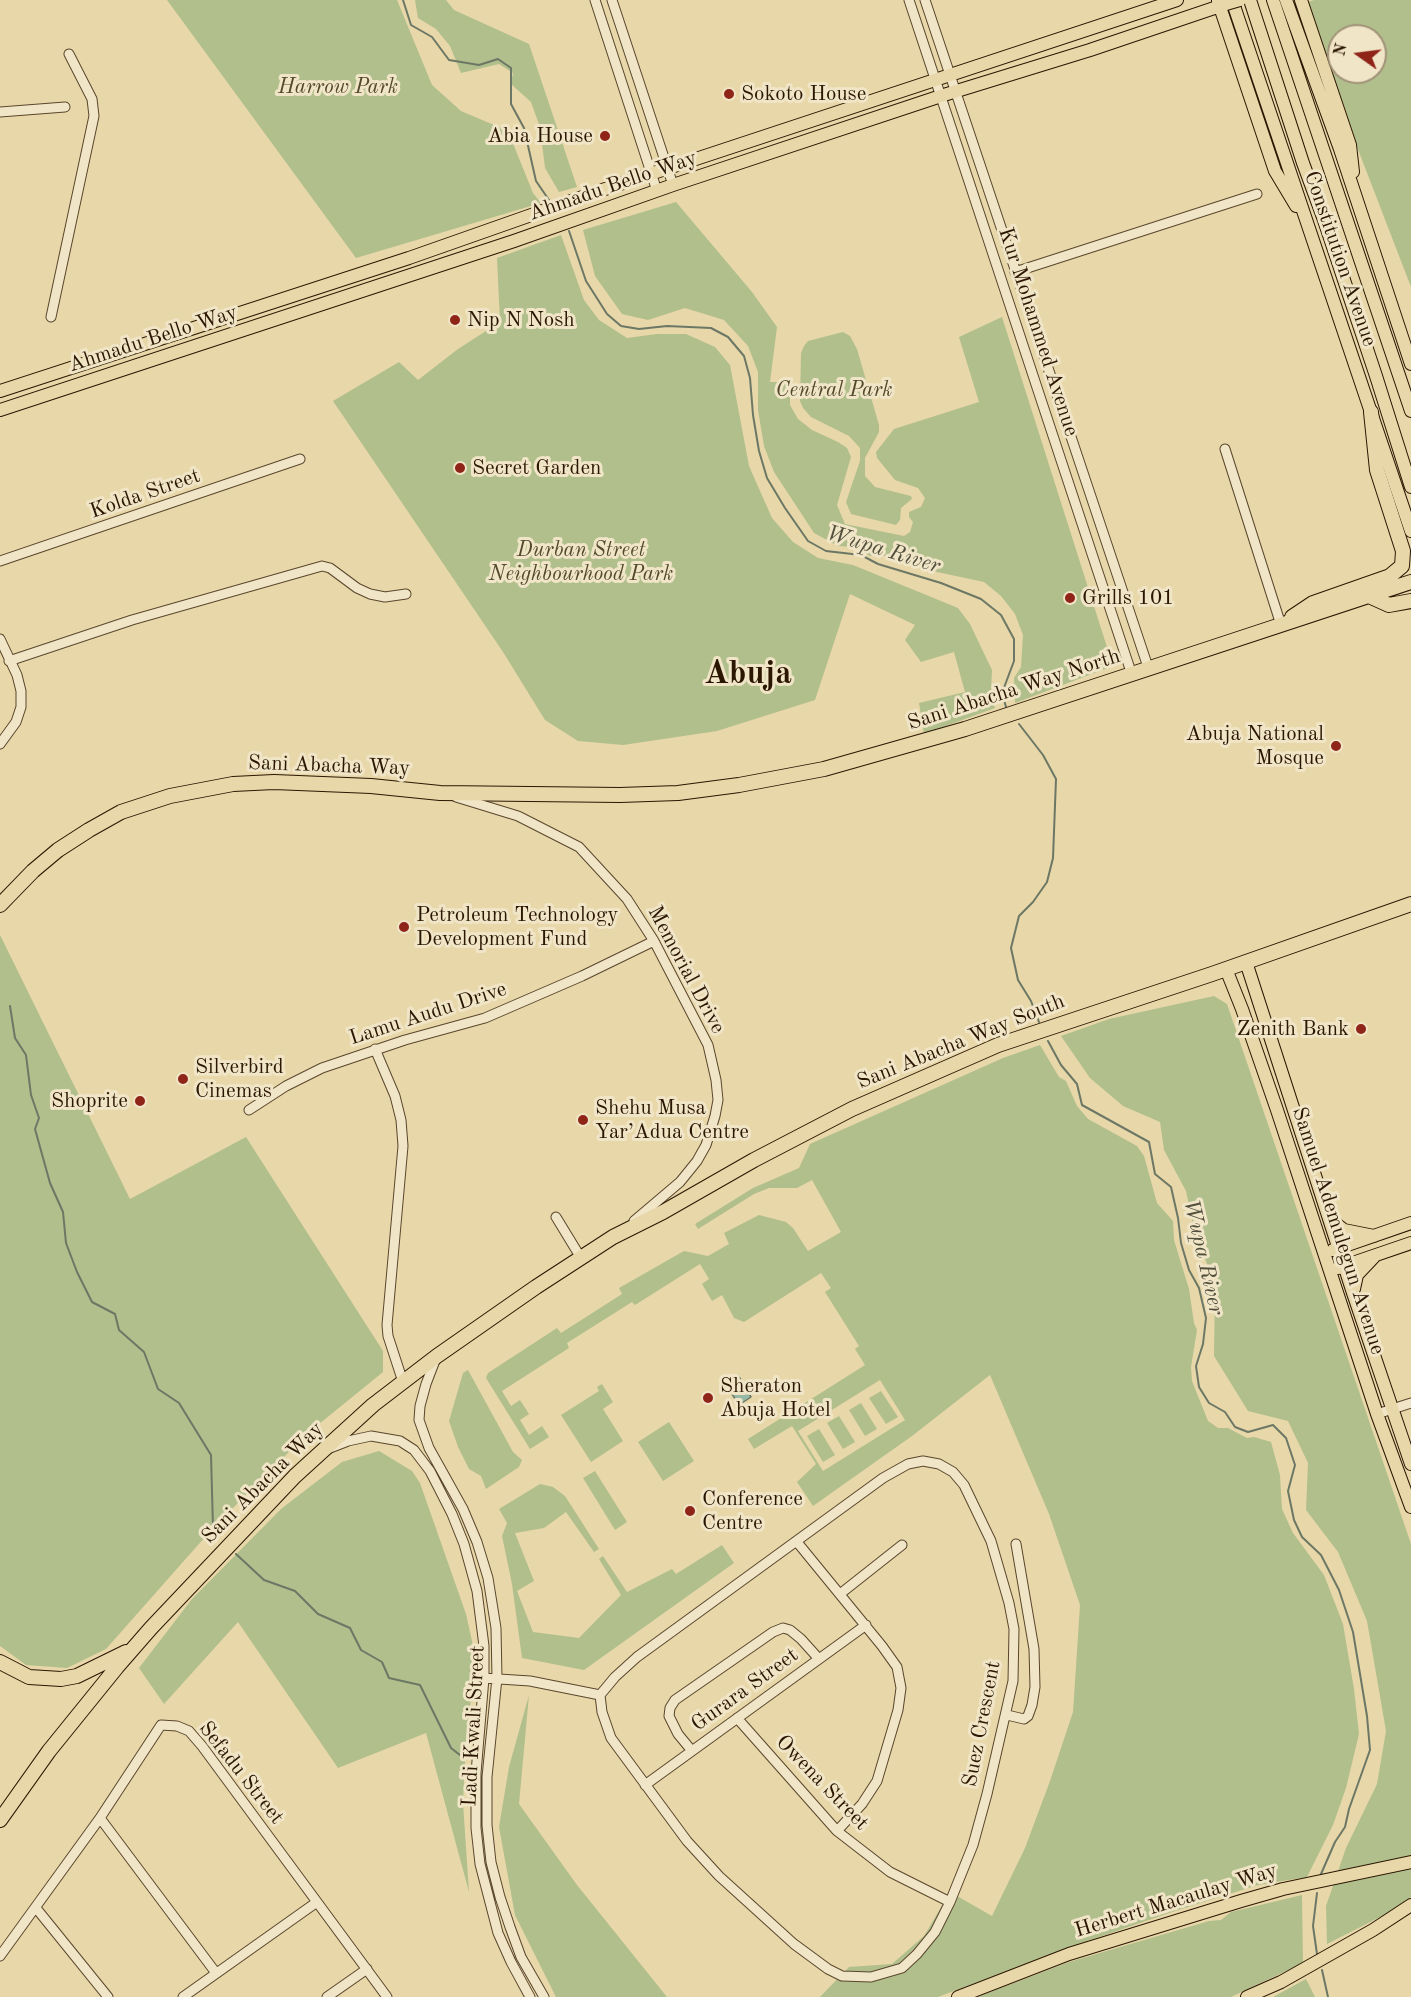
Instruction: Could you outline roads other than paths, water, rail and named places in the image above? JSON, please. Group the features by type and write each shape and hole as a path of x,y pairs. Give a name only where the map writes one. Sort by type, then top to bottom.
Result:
{"highway":[{"path":"1281,625 1313,603 1390,576 1402,566 1402,551 1387,482 1375,452 1371,412"},
{"name":"Sani Abacha Way North","path":"620,795 704,790 824,769 965,729 1411,582"},
{"path":"1369,596 1389,605 1411,601"},
{"name":"Sani Abacha Way","path":"0,905 33,870 58,850 121,812 170,796 233,784 274,782 440,793 620,795"},
{"name":"Sani Abacha Way South","path":"613,1237 852,1109 998,1045 1411,904"},
{"path":"1380,914 1411,914"},
{"name":"Sani Abacha Way","path":"0,1820 49,1751 151,1628 295,1476 374,1405 437,1356 613,1237"},
{"path":"0,1662 28,1677 61,1679 77,1676 134,1648"}],"main road":[{"name":"Ahmadu Bello Way","path":"0,391 509,224 667,168 1177,0"},
{"name":"Ahmadu Bello Way","path":"0,410 514,241 940,96 1090,50 1224,3 1240,0"},
{"name":"Constitution Avenue","path":"1250,0 1410,483"},
{"name":"Constitution Avenue","path":"1273,0 1411,411"},
{"name":"Constitution Avenue","path":"1286,0 1345,147 1354,191 1411,364"},
{"path":"1301,0 1345,147"},
{"name":"Constitution Avenue","path":"1224,3 1288,169 1371,412"},
{"path":"1224,3 1275,171 1307,224"},
{"path":"1387,482 1411,531"},
{"name":"Samuel Ademulegun Avenue","path":"1246,962 1411,1464"},
{"name":"Samuel Ademulegun Avenue","path":"1226,969 1246,1020 1377,1414 1411,1507"},
{"path":"1331,1220 1344,1230 1374,1236"},
{"path":"1325,1253 1411,1223"},
{"path":"1331,1270 1411,1243"},
{"path":"1353,1293 1357,1275 1377,1254"},
{"name":"Herbert Macaulay Way","path":"958,1997 1069,1954 1283,1889 1411,1862"},
{"path":"1247,1997 1281,1983 1373,1930 1411,1905"}],"street":[{"path":"595,0 657,191"},
{"path":"612,0 673,185"},
{"name":"Kur Mohammed Avenue","path":"909,0 1132,675"},
{"name":"Kur Mohammed Avenue","path":"925,0 1149,670"},
{"path":"51,317 94,116 92,99 69,54"},
{"path":"0,112 65,107"},
{"path":"1015,272 1257,194"},
{"path":"1225,449 1281,625"},
{"name":"Kolda Street","path":"0,561 300,459"},
{"path":"9,661 132,620 322,566 330,568 357,588 370,594 385,597 406,594"},
{"path":"0,639 21,691 21,707 16,722 0,744"},
{"name":"Memorial Drive","path":"440,793 518,816 579,847 627,899 654,941 708,1045 718,1100 711,1129 697,1161 680,1182 654,1206 613,1237"},
{"name":"Lamu Audu Drive","path":"249,1110 286,1086 322,1068 375,1049 485,1018 582,976 654,941"},
{"path":"375,1049 395,1096 401,1120 403,1146 387,1325 403,1382"},
{"path":"556,1217 581,1258"},
{"name":"Ladi Kwali Street","path":"437,1356 426,1384 419,1420 429,1448 463,1509 484,1560 493,1608 497,1678 487,1777 487,1825 491,1862 500,1897 521,1957 544,1997"},
{"path":"1377,1414 1411,1403"},
{"name":"Ladi Kwali Street","path":"322,1451 348,1441 371,1436 400,1441 414,1450 430,1471 452,1515 470,1562 483,1627 484,1678 476,1779 476,1827 480,1864 498,1933 530,1997"},
{"name":"Suez Crescent","path":"923,1461 939,1464 953,1472 964,1485 992,1541 1014,1629 1013,1681 1007,1715 972,1845 950,1902 935,1932 902,1968 871,1977 842,1976 828,1970 794,1944 719,1876 687,1841 611,1738 602,1712 600,1695 615,1677 637,1657 883,1478 908,1464 923,1461"},
{"path":"797,1542 866,1625 897,1667 902,1688 898,1710 877,1781 862,1804 837,1831"},
{"path":"1007,1715 1023,1719 1028,1716 1035,1687 1034,1649 1016,1544"},
{"path":"840,1594 902,1545"},
{"name":"Gurara Street","path":"645,1785 866,1625"},
{"path":"692,1750 678,1734 669,1716 670,1708 675,1700 764,1638 783,1628 790,1630 801,1639 819,1659"},
{"path":"484,1678 530,1681 600,1695"},
{"name":"Owena Street","path":"737,1718 837,1831 890,1872 950,1902"},
{"name":"Sefadu Street","path":"0,1956 100,1818 161,1725 177,1726 189,1731 387,1997"},
{"path":"100,1818 216,1973"},
{"path":"183,1997 317,1902"},
{"path":"36,1908 108,1997"},
{"path":"327,1997 367,1969"}],"waterway":[{"name":"Wupa River","path":"403,0 411,25 432,37 449,60 479,65 498,59 511,68 511,104 524,128 536,181 549,200"},
{"name":"Wupa River","path":"569,231 586,281 607,314 621,326 639,329 667,326 711,328 728,337 744,356 750,378 759,451 767,478 808,541 826,551 861,555 878,564 941,583 981,599 1001,615 1014,639 1014,661 1002,693 1006,707"},
{"name":"Wupa River","path":"1019,724 1043,755 1056,779 1053,858 1047,882 1033,902 1019,916 1011,948 1018,980 1031,1001 1039,1022"},
{"path":"10,1006 15,1038 26,1055 31,1095 39,1118 35,1129 50,1183 63,1212 66,1243 77,1272 92,1302 115,1314 119,1330 144,1352 158,1389 179,1403 211,1455 213,1528"},
{"name":"Wupa River","path":"1048,1041 1061,1065 1077,1084 1082,1105 1149,1142 1155,1174 1171,1187 1181,1243 1189,1270 1199,1288 1206,1318 1203,1344 1196,1366 1199,1387 1209,1403 1225,1412 1235,1427 1248,1432 1273,1425 1286,1438 1295,1465 1288,1491 1294,1520 1302,1537 1321,1555 1339,1590 1353,1632 1367,1716 1370,1750 1345,1827 1335,1842 1321,1874"},
{"path":"236,1554 264,1580 295,1591 318,1614 350,1628 361,1650 382,1662 389,1678 420,1685 451,1748 465,1759"},
{"name":"Wupa River","path":"1317,1893 1313,1926 1317,1954"},
{"name":"Wupa River","path":"1322,1970 1328,1997"}],"place":[{"name":"Sokoto House","path":"729,94"},
{"name":"Abia House","path":"605,136"},
{"name":"Nip N Nosh","path":"455,320"},
{"name":"Secret Garden","path":"460,468"},
{"name":"Grills 101","path":"1070,598"},
{"name":"Abuja National Mosque","path":"1336,746"},
{"name":"Petroleum Technology Development Fund","path":"404,927"},
{"name":"Zenith Bank","path":"1361,1029"},
{"name":"Silverbird Cinemas","path":"183,1079"},
{"name":"Shoprite","path":"140,1101"},
{"name":"Shehu Musa Yar’Adua Centre","path":"583,1120"},
{"name":"Sheraton Abuja Hotel","path":"708,1398"},
{"name":"Conference Centre","path":"690,1511"}],"district":[{"name":"Abuja","path":"748,674"}],"park label":[{"name":"Harrow Park","path":"338,87"},
{"name":"Central Park","path":"834,390"},
{"name":"Durban Street Neighbourhood Park","path":"581,562"}]}
